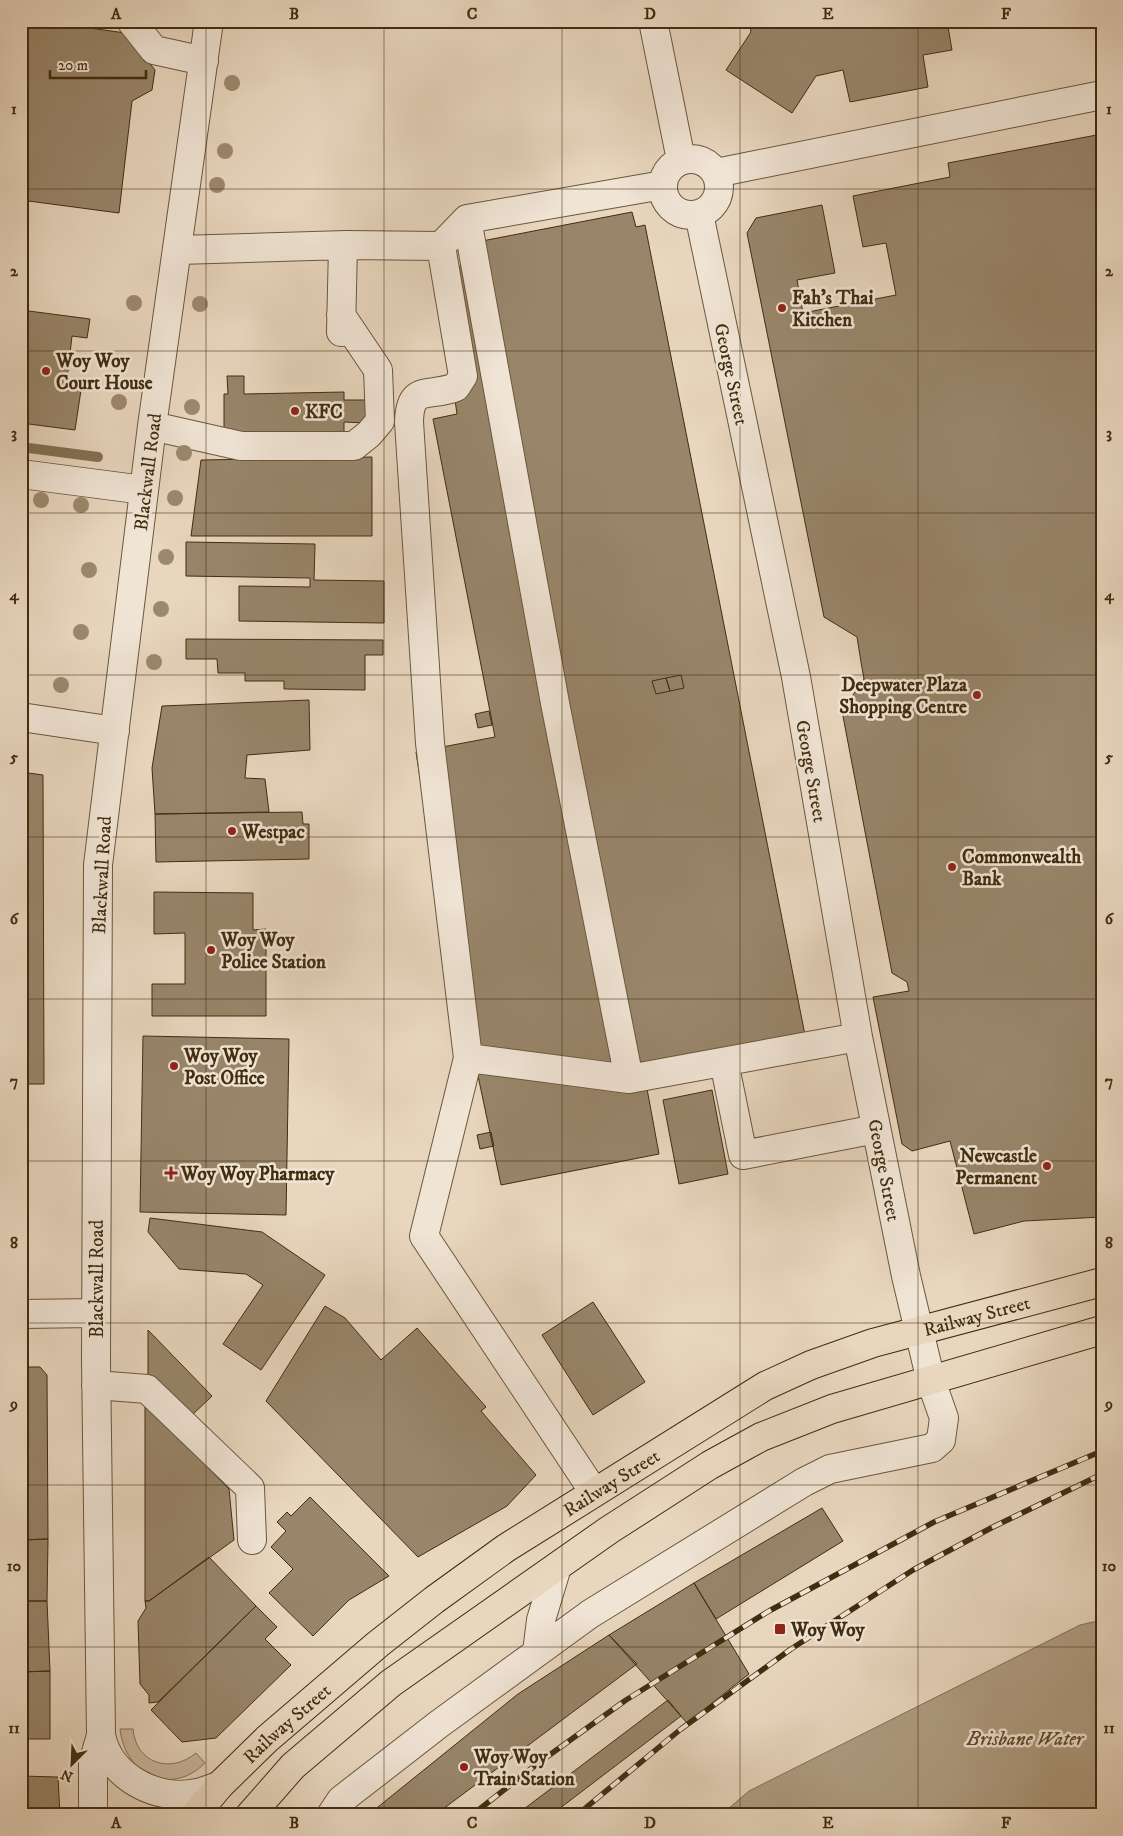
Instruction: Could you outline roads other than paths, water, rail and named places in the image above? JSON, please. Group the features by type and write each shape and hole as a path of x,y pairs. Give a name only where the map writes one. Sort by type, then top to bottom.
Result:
{"main road":[{"name":"Railway Street","path":"196,1815 219,1786 267,1739 427,1606 506,1548 765,1386 818,1362 873,1342 1102,1282"},
{"name":"Railway Street","path":"250,1815 294,1766 391,1683 556,1567 710,1465 761,1437 832,1409 1102,1330"}],"street":[{"path":"131,21 154,50 204,61"},
{"name":"Blackwall Road","path":"209,21 152,426 98,865 96,1385 101,1735 104,1748 127,1777 144,1788 170,1794 196,1794 219,1786"},
{"path":"653,21 681,160"},
{"path":"716,173 1102,95"},
{"path":"697,159 711,167 716,173 720,190 717,198 707,211 688,215 674,208 664,196 663,185 669,170 681,160 697,159"},
{"path":"178,250 441,246 467,219 663,185"},
{"name":"George Street","path":"332,1815 341,1800 590,1614 821,1474 855,1463 915,1453 932,1448 940,1440 944,1418 918,1330 876,1129 858,1037 796,677 699,214"},
{"path":"467,219 553,694 629,1079"},
{"path":"152,426 241,446 354,446 369,434 380,421 378,370 341,328 343,246"},
{"path":"441,246 463,376 456,387 420,394 414,397 410,403 409,422 430,743 468,1058 424,1236 594,1492"},
{"path":"21,474 144,490"},
{"path":"21,717 115,731"},
{"path":"468,1058 629,1079 858,1037"},
{"path":"724,1062 743,1155 876,1129"},
{"path":"21,1314 96,1313"},
{"path":"96,1385 147,1389 250,1488 252,1540"},
{"path":"537,1652 541,1620 556,1567"},
{"name":"Blackwall Road","path":"93,1815 93,1763 101,1735"}],"water":[{"name":"Brisbane Water","path":"1102,1620 1102,1815 721,1815 749,1791 1080,1625"}],"waterway":[{"path":"21,447 98,457"}],"railway":[{"path":"472,1815 537,1764 626,1700 769,1611 934,1522 1102,1451"},
{"path":"577,1815 681,1729 791,1649 913,1570 991,1528 1102,1474"}],"place":[{"name":"Fah's Thai Kitchen","path":"782,308"},
{"name":"Woy Woy Court House","path":"46,371"},
{"name":"KFC","path":"295,411"},
{"name":"Deepwater Plaza Shopping Centre","path":"977,695"},
{"name":"Westpac","path":"232,831"},
{"name":"Commonwealth Bank","path":"952,867"},
{"name":"Woy Woy Police Station","path":"211,950"},
{"name":"Woy Woy Post Office","path":"174,1066"},
{"name":"Newcastle Permanent","path":"1047,1166"},
{"name":"Woy Woy Pharmacy","path":"171,1173"},
{"name":"Woy Woy","path":"780,1629"},
{"name":"Woy Woy Train Station","path":"464,1767"}]}
